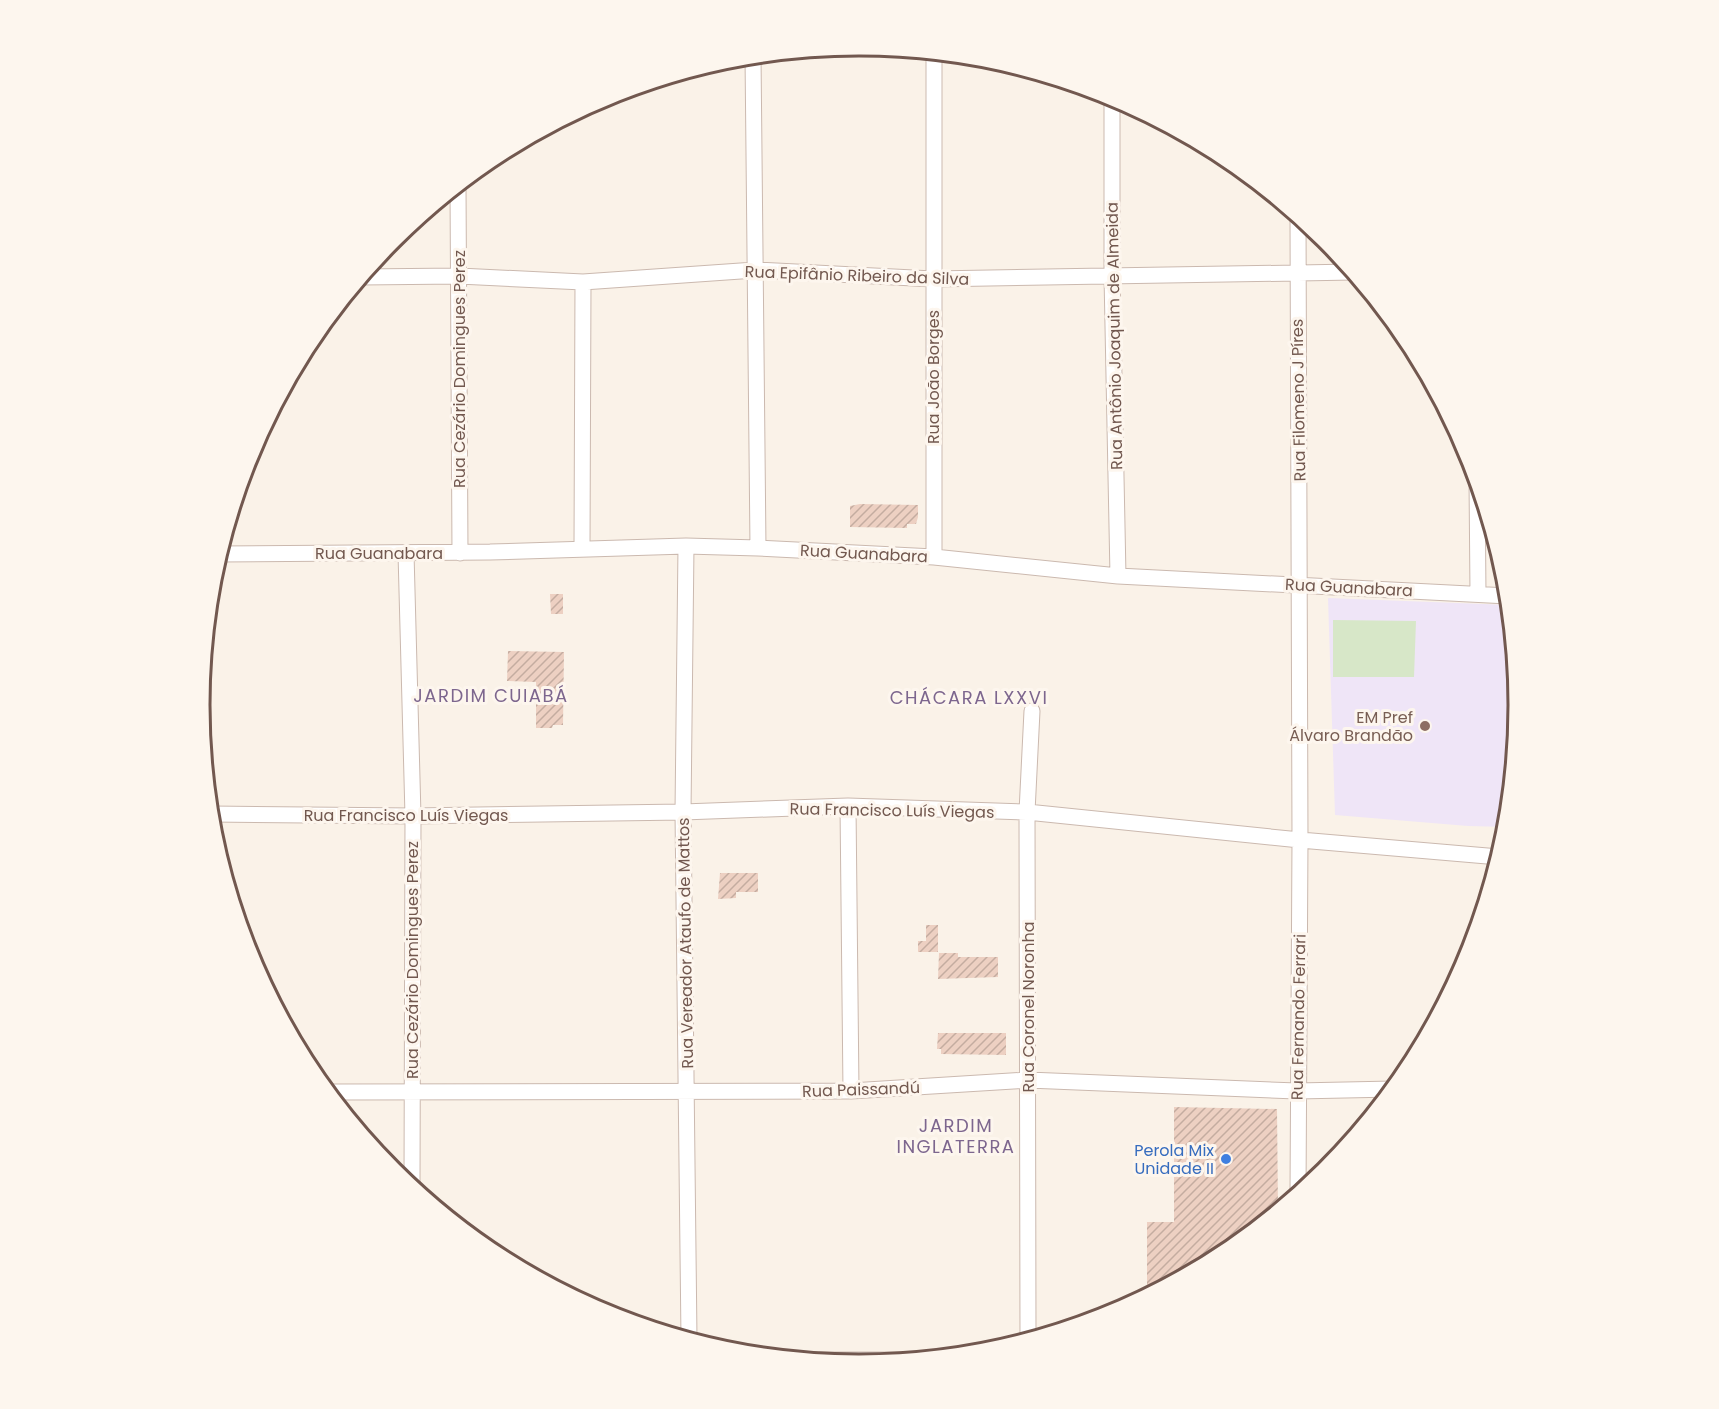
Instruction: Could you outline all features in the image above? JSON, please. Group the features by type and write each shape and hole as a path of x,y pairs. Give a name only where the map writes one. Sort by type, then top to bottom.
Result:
{"street":[{"name":"Rua João Borges","path":"934,60 934,557"},
{"path":"753,65 758,548"},
{"name":"Rua Antônio Joaquim de Almeida","path":"1112,107 1112,276 1118,576"},
{"name":"Rua Cezário Domingues Perez","path":"458,195 460,552"},
{"name":"Rua Filomeno J Píres","path":"1298,227 1300,840"},
{"name":"Rua Epifânio Ribeiro da Silva","path":"372,277 459,276 583,282 755,270 933,279 1343,272"},
{"path":"582,548 583,282"},
{"path":"1477,507 1478,594"},
{"name":"Rua Guanabara","path":"229,554 406,553 686,546 758,548 934,557 1118,576 1499,595"},
{"name":"Rua Vereador Ataufo de Mattos","path":"686,546 683,812 689,1330"},
{"name":"Rua Cezário Domingues Perez","path":"406,553 413,816 412,1173"},
{"name":"Rua Coronel Noronha","path":"1028,1331 1027,812 1032,711"},
{"path":"848,806 851,1091"},
{"name":"Rua Francisco Luís Viegas","path":"220,814 413,816 683,812 848,806 1027,812 1300,840 1490,856"},
{"name":"Rua Fernando Ferrari","path":"1298,1182 1300,840"},
{"name":"Rua Paissandú","path":"339,1092 411,1094 851,1091 1028,1080 1298,1090 1382,1089"}],"shaded area":[{"name":"EM Pref Álvaro Brandão","path":"1328,598 1500,605 1507,662 1508,704 1507,747 1497,827 1335,815"}],"green space":[{"path":"1333,620 1416,621 1414,677 1333,677"}],"building":[{"path":"860,504 918,505 916,524 907,524 907,528 850,527 850,506"},
{"path":"550,594 563,594 563,614 551,614"},
{"path":"508,651 564,652 563,725 536,728 536,682 507,681"},
{"path":"720,873 758,873 758,892 736,892 736,898 718,899"},
{"path":"926,925 938,925 938,952 918,952 918,941 926,941"},
{"path":"939,953 958,953 958,957 998,957 998,977 938,979"},
{"path":"938,1033 1006,1033 1006,1055 941,1054 941,1049 937,1049"},
{"name":"Perola Mix Unidade II","path":"1174,1107 1277,1109 1278,1200 1220,1244 1147,1287 1147,1222 1174,1222"}],"place":[{"name":"EM Pref Álvaro Brandão","path":"1425,726"},
{"name":"Perola Mix Unidade II","path":"1226,1159"}],"district":[{"name":"JARDIM CUIABÁ","path":"491,696"},
{"name":"CHÁCARA LXXVI","path":"969,698"},
{"name":"JARDIM INGLATERRA","path":"956,1136"}]}
